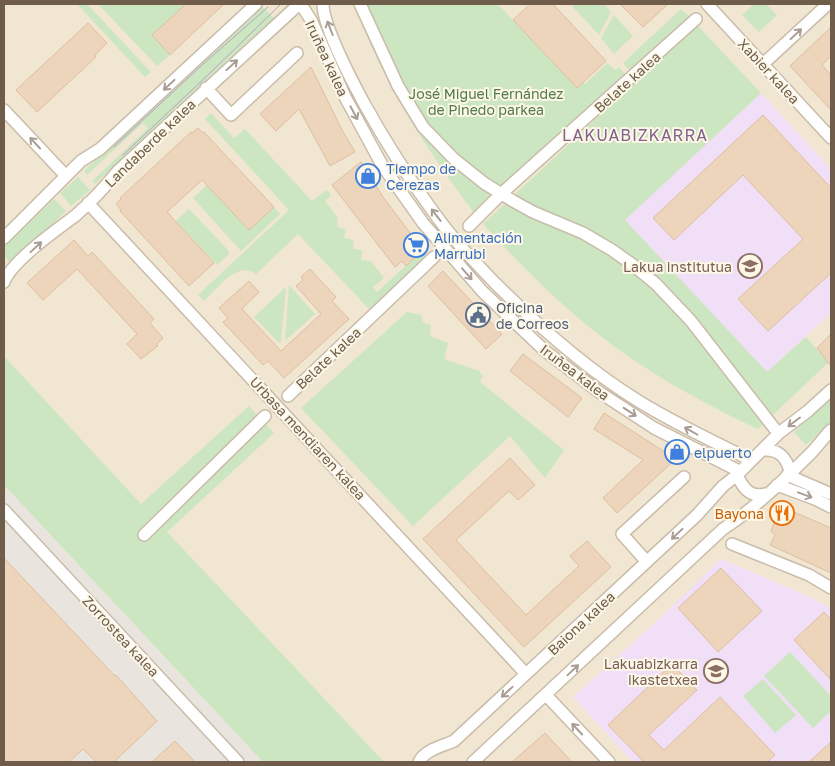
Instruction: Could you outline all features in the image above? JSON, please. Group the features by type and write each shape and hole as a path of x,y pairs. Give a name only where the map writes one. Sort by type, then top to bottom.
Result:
{"street":[{"name":"Landaberde kalea","path":"4,238 81,161 100,149 256,4"},
{"path":"297,5 316,4"},
{"name":"Iruñea kalea","path":"323,4 324,14 342,59 378,128 433,212 469,256 544,330 591,369 640,402 695,434 751,460"},
{"path":"360,4 398,86 423,126 454,159 484,183 533,212 583,233 634,265 656,284 691,321 774,428"},
{"path":"763,64 828,4"},
{"name":"Landaberde kalea","path":"4,282 10,271 52,232 76,215 105,187 118,170 297,5"},
{"name":"Iruñea kalea","path":"297,5 311,20 345,97 382,165 423,223 482,291 544,350 599,392 654,428 738,473"},
{"name":"Xabier kalea","path":"710,5 831,138"},
{"name":"Belate kalea","path":"469,226 502,193 696,19"},
{"path":"206,88 231,115 297,53"},
{"path":"4,110 66,176"},
{"name":"Urbasa mendiaren kalea","path":"88,203 526,674"},
{"name":"Belate kalea","path":"288,396 434,257"},
{"name":"Baiona kalea","path":"419,762 420,758 429,751 454,741 697,515 722,486 763,450 779,433 831,390"},
{"path":"144,535 265,416"},
{"name":"Baiona kalea","path":"473,762 723,529 748,511 777,485 810,454 831,430"},
{"path":"763,450 771,450 781,455 787,461 789,473 831,494"},
{"path":"738,473 742,486 748,492 759,496 766,494"},
{"path":"646,562 622,534 684,477"},
{"path":"777,485 831,507"},
{"name":"Zorrostea kalea","path":"4,510 238,762"},
{"path":"732,544 809,576 831,588"},
{"path":"546,695 608,762"}],"shaded area":[{"path":"4,4 831,4 831,762 263,762 4,485"},
{"name":"Lakua institutua","path":"761,93 831,169 831,313 767,372 625,220"},
{"path":"4,485 263,762 4,762"},
{"name":"Lakuabizkarra ikastetxea","path":"721,559 810,597 831,608 831,742 809,762 633,762 573,697 657,621"}],"green space":[{"path":"77,4 87,4 151,72 145,77"},
{"path":"98,4 186,4 152,35 170,55 157,66"},
{"name":"José Miguel Fernández de Pinedo parkea","path":"354,4 498,4 577,88 583,82 585,84 607,63 615,70 619,67 625,74 475,214 439,165 407,114 378,60"},
{"path":"577,4 604,4 611,12 599,35 572,6"},
{"path":"754,4 766,4 777,15 759,32 742,15"},
{"path":"262,6 274,18 95,184 92,181 148,128 143,123 87,175 84,171"},
{"path":"681,9 689,16 630,71 623,63"},
{"path":"614,15 633,36 614,54 601,38"},
{"name":"José Miguel Fernández de Pinedo parkea","path":"697,25 761,93 625,220 767,372 806,337 819,352 831,360 758,429 667,381 603,338 544,287 483,224"},
{"path":"211,113 234,138 245,129 312,201 327,190 331,195 325,201 338,218 337,227 346,229 344,238 354,240 353,249 362,250 361,260 371,261 384,278 373,287 377,292 423,250 428,257 371,311 298,234 256,274 249,271 235,273 221,283 204,301 198,295 289,210 205,119"},
{"path":"78,177 90,190 71,206 60,193"},
{"path":"207,185 249,230 274,207 280,214 241,251 193,198"},
{"path":"54,199 66,211 11,263 4,256 4,246"},
{"path":"189,209 228,250 229,254 217,265 176,221"},
{"path":"289,285 315,314 285,341"},
{"path":"286,287 281,341 279,343 254,317"},
{"path":"407,312 421,315 423,322 431,325 430,336 448,343 444,359 479,371 483,376 480,382 564,450 545,478 510,436 413,526 301,408"},
{"path":"4,356 141,504 249,406 274,433 167,532 384,762 263,762 4,485"},
{"path":"831,397 831,422 806,445 794,432"},
{"path":"790,652 831,696 831,711 813,728 764,676"},
{"path":"763,679 796,715 775,733 743,696"}],"building":[{"path":"186,4 224,4 170,55 152,35"},
{"path":"530,4 553,4 606,61 577,88 513,20"},
{"path":"620,4 668,4 643,27"},
{"path":"88,23 107,43 95,55 96,57 37,112 16,90"},
{"path":"831,27 831,56 822,65 831,75 831,110 790,66"},
{"path":"311,67 355,152 330,166 299,109 276,131 260,114"},
{"path":"763,115 831,188 831,273 768,331 738,299 803,239 743,175 674,240 653,218"},
{"path":"198,128 204,132 274,207 249,230 202,180 167,212 214,263 189,286 120,211 116,204 120,198 191,132"},
{"path":"361,162 383,197 423,250 406,266 402,261 395,267 332,185"},
{"path":"74,240 88,256 92,252 154,319 150,323 163,338 156,345 158,346 141,359 127,344 137,334 77,269 43,300 27,283"},
{"path":"310,269 336,297 332,301 349,319 284,378 268,361 263,365 223,322 228,318 219,308 249,281 259,292 242,309 281,351 321,314 296,286 303,280 301,277"},
{"path":"443,271 502,334 486,349 428,286"},
{"path":"831,334 831,366 817,348"},
{"path":"523,354 582,398 568,417 510,371"},
{"path":"604,413 676,459 617,513 603,498 643,460 594,429"},
{"path":"510,458 535,485 518,500 509,491 456,540 526,615 579,566 570,556 587,541 611,567 524,647 423,539"},
{"path":"780,506 831,528 831,573 770,545 775,535 771,531"},
{"path":"4,558 116,675 157,721 114,762 96,762 83,749 69,762 4,762"},
{"path":"721,568 762,611 718,652 678,608"},
{"path":"824,612 831,620 831,680 794,640"},
{"path":"672,664 697,690 649,735 664,750 720,697 775,755 767,762 644,762 608,725"},
{"path":"545,733 572,762 512,762"},
{"path":"175,741 195,762 152,762"},
{"path":"831,742 831,762 809,762"}],"tram line":[{"path":"123,155 281,4"},
{"path":"114,147 268,7"}],"place":[{"name":"Tiempo de Cerezas","path":"368,176"},
{"name":"Alimentación Marrubi","path":"416,245"},
{"name":"Lakua institutua","path":"750,266"},
{"name":"Oficina de Correos","path":"478,315"},
{"name":"elpuerto","path":"677,452"},
{"name":"Bayona","path":"782,513"},
{"name":"Lakuabizkarra ikastetxea","path":"716,671"}],"district":[{"name":"LAKUABIZKARRA","path":"635,135"}]}
